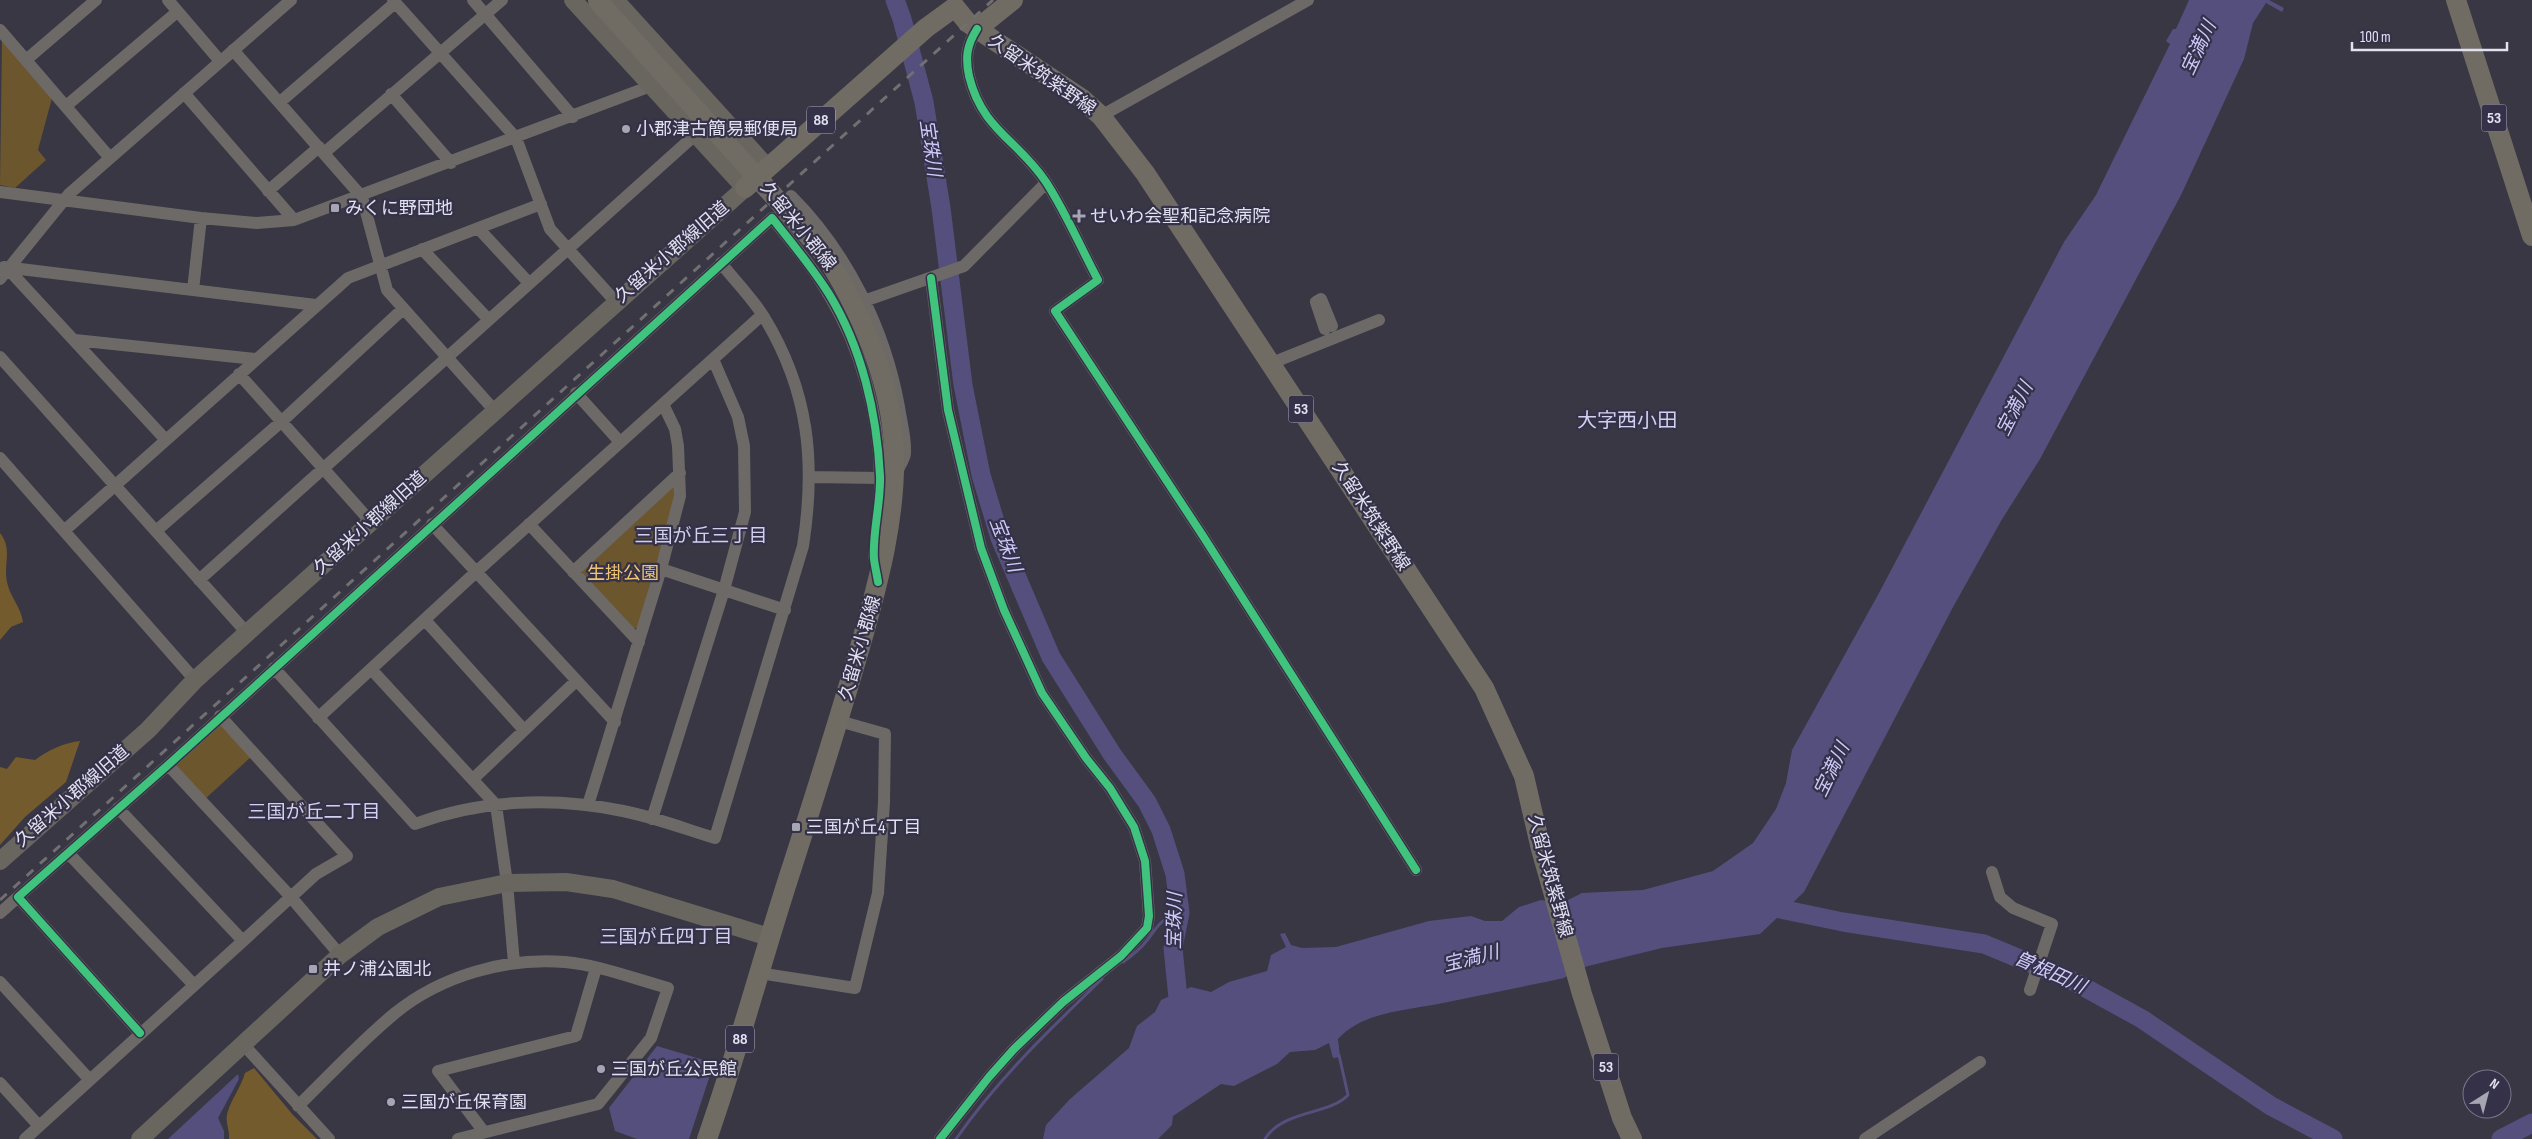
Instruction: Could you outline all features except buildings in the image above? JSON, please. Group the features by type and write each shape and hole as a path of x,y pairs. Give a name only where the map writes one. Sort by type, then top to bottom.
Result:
{"main road":[{"name":"久留米小郡線","path":"603,0 826,256 858,315 881,378 890,419 894,451 886,481 878,582 839,722 769,937 707,1139"},
{"name":"久留米筑紫野線","path":"1013,0 977,29 1081,98 1101,116 1145,173 1272,363 1484,688 1524,776 1541,849 1582,994 1622,1118 1632,1139"},
{"name":"53","path":"2456,0 2527,204 2532,236"},
{"name":"久留米小郡線","path":"744,188 926,28 956,4 964,20 977,29"}],"street":[{"path":"26,60 96,0"},
{"path":"168,0 220,61"},
{"path":"0,280 4,268 62,202 291,0"},
{"path":"473,0 573,117"},
{"path":"268,191 392,94 502,0"},
{"path":"573,0 744,188"},
{"path":"603,0 673,64 767,167"},
{"path":"1101,116 1308,0"},
{"path":"280,102 394,2 516,138 550,229 615,301"},
{"path":"66,106 177,12"},
{"path":"977,29 967,44 966,64 976,100 985,116 1030,162 1046,183 1098,280 1055,311 1208,545 1416,870"},
{"path":"0,30 110,158"},
{"path":"233,50 362,197 387,290 446,359 495,411"},
{"path":"0,192 62,202 201,218 258,223 294,220 362,197 651,86 673,64"},
{"path":"184,93 294,220"},
{"path":"392,94 451,163"},
{"path":"199,580 695,135"},
{"path":"864,301 964,266 1046,183"},
{"name":"久留米小郡線旧道","path":"0,861 148,730 195,680 615,301 744,188"},
{"path":"791,196 813,218 843,260 864,301 893,373 905,454 886,481"},
{"path":"65,530 114,484 348,278 380,264 541,204"},
{"path":"193,290 201,218"},
{"path":"0,913 168,765 576,393 772,218 806,260 830,295 850,336 861,367 886,481"},
{"path":"478,228 528,283"},
{"path":"422,249 489,320"},
{"path":"274,668 415,824 440,815 496,805 522,803 588,805 652,819 715,838 803,546 810,502 810,477 802,406 786,361 762,315 720,263"},
{"path":"4,268 316,305"},
{"path":"4,268 75,340 165,439"},
{"path":"934,277 948,410 981,548 1004,610 1042,693 1086,758 1110,788 1134,827 1145,861 1149,916 1147,928 1121,956 1063,1002 1014,1049 989,1077 940,1139"},
{"path":"156,531 281,422 403,309"},
{"path":"318,718 475,573 762,315"},
{"path":"1272,363 1330,333 1379,320"},
{"path":"75,340 255,359"},
{"path":"0,357 247,633"},
{"path":"652,819 724,590 745,512 744,446 738,417 713,359"},
{"path":"239,374 371,522"},
{"path":"576,393 620,442"},
{"path":"588,805 661,569 680,496 680,473 674,429 663,404"},
{"path":"0,458 195,680"},
{"path":"573,572 680,473"},
{"path":"810,477 886,481"},
{"path":"432,524 475,573 615,722"},
{"path":"529,524 639,642"},
{"path":"661,569 784,610"},
{"path":"425,620 523,729"},
{"path":"371,669 496,805 507,883 514,963"},
{"path":"473,779 576,680"},
{"path":"26,1139 290,896 316,874 346,856 220,716"},
{"path":"759,973 855,988 878,893 884,802 885,734 839,722"},
{"path":"168,765 290,896 340,955"},
{"path":"118,808 243,941"},
{"path":"69,854 194,985"},
{"path":"1992,872 2000,897 2013,908 2052,924 2030,990"},
{"path":"140,1139 340,955 378,927 439,898 507,883 566,882 613,889 769,937"},
{"path":"19,896 142,1031"},
{"path":"298,1106 395,1013 435,987 464,975 514,963 565,962 596,968 668,988 651,1038 598,1104 458,1139"},
{"path":"484,1132 438,1071 576,1036 596,968"},
{"path":"0,982 89,1080"},
{"path":"243,1044 329,1139"},
{"path":"1865,1139 1980,1062"},
{"path":"0,1083 39,1126"}],"green space":[{"path":"2,39 52,98 38,150 46,160 15,188 0,185"},
{"name":"生掛公園","path":"672,486 677,490 638,628 632,629 582,574 582,568"},
{"path":"217,725 222,726 251,757 205,799 175,768 176,761"}],"shaded area":[{"path":"0,533 4,539 7,551 7,582 23,622 11,627 0,640"},
{"path":"80,741 66,782 25,817 0,845 0,767 7,769 16,757 35,760 56,748"},
{"path":"254,1068 293,1115 317,1139 229,1139 228,1111 245,1073"}],"water":[{"name":"宝満川","path":"2189,0 2269,0 2284,8 2282,12 2266,3 2253,23 2244,59 2181,195 2040,459 2001,521 1952,609 1804,892 1760,934 1662,948 1580,968 1564,978 1390,1013 1361,1022 1349,1029 1338,1039 1340,1057 1333,1058 1329,1043 1315,1050 1290,1052 1277,1064 1234,1086 1221,1084 1173,1116 1172,1125 1158,1139 1043,1139 1046,1125 1070,1099 1129,1048 1137,1026 1155,1012 1161,1000 1191,987 1211,992 1229,982 1267,971 1271,955 1286,947 1280,934 1285,933 1291,945 1302,948 1336,947 1429,921 1471,916 1485,921 1502,921 1519,907 1541,900 1562,903 1582,893 1643,890 1713,871 1753,843 1776,809 1786,783 1792,750 1879,593 2064,242 2096,195 2170,44 2166,41 2173,29 2176,29"},
{"path":"657,1046 714,1063 689,1139 637,1139 615,1131 609,1108"},
{"path":"238,1074 239,1079 218,1118 224,1131 224,1139 168,1139"}],"waterway":[{"name":"宝珠川","path":"895,0 902,19 924,102 941,208 963,385 981,475 1000,538 1051,657 1112,754 1147,802 1161,830 1175,874 1180,913 1173,948 1179,1008 1182,1016"},
{"name":"曽根田川","path":"1761,905 1843,922 1984,944 2073,981 2142,1019 2271,1106 2333,1139"},
{"path":"1123,962 1142,947 1162,922 1180,913"},
{"path":"956,1139 1007,1075 1102,979"},
{"path":"1265,1139 1283,1123 1330,1106 1348,1095 1339,1055"},
{"name":"曽根田川","path":"2501,1139 2532,1123"}],"railway":[{"path":"0,900 993,0"}],"cycle path":[{"path":"977,29 971,40 967,57 969,76 975,94 992,122 1024,155 1046,182 1067,218 1098,280 1055,311 1203,536 1416,870"},
{"path":"140,1033 18,897 168,765 772,218 829,294 850,336 866,382 875,429 880,476 874,549 878,582"},
{"path":"931,278 948,410 981,548 1004,610 1042,693 1086,758 1110,788 1134,827 1145,861 1149,916 1147,928 1121,956 1063,1002 1014,1049 989,1077 940,1139"}],"place":[{"name":"小郡津古簡易郵便局","path":"626,129"},
{"name":"みくに野団地","path":"335,208"},
{"name":"せいわ会聖和記念病院","path":"1079,216"},
{"name":"三国が丘4丁目","path":"796,827"},
{"name":"井ノ浦公園北","path":"313,969"},
{"name":"三国が丘公民館","path":"601,1069"},
{"name":"三国が丘保育園","path":"391,1102"}],"district":[{"name":"大字西小田","path":"1627,421"},
{"name":"三国が丘三丁目","path":"701,536"},
{"name":"三国が丘二丁目","path":"314,812"},
{"name":"三国が丘四丁目","path":"666,937"}]}
